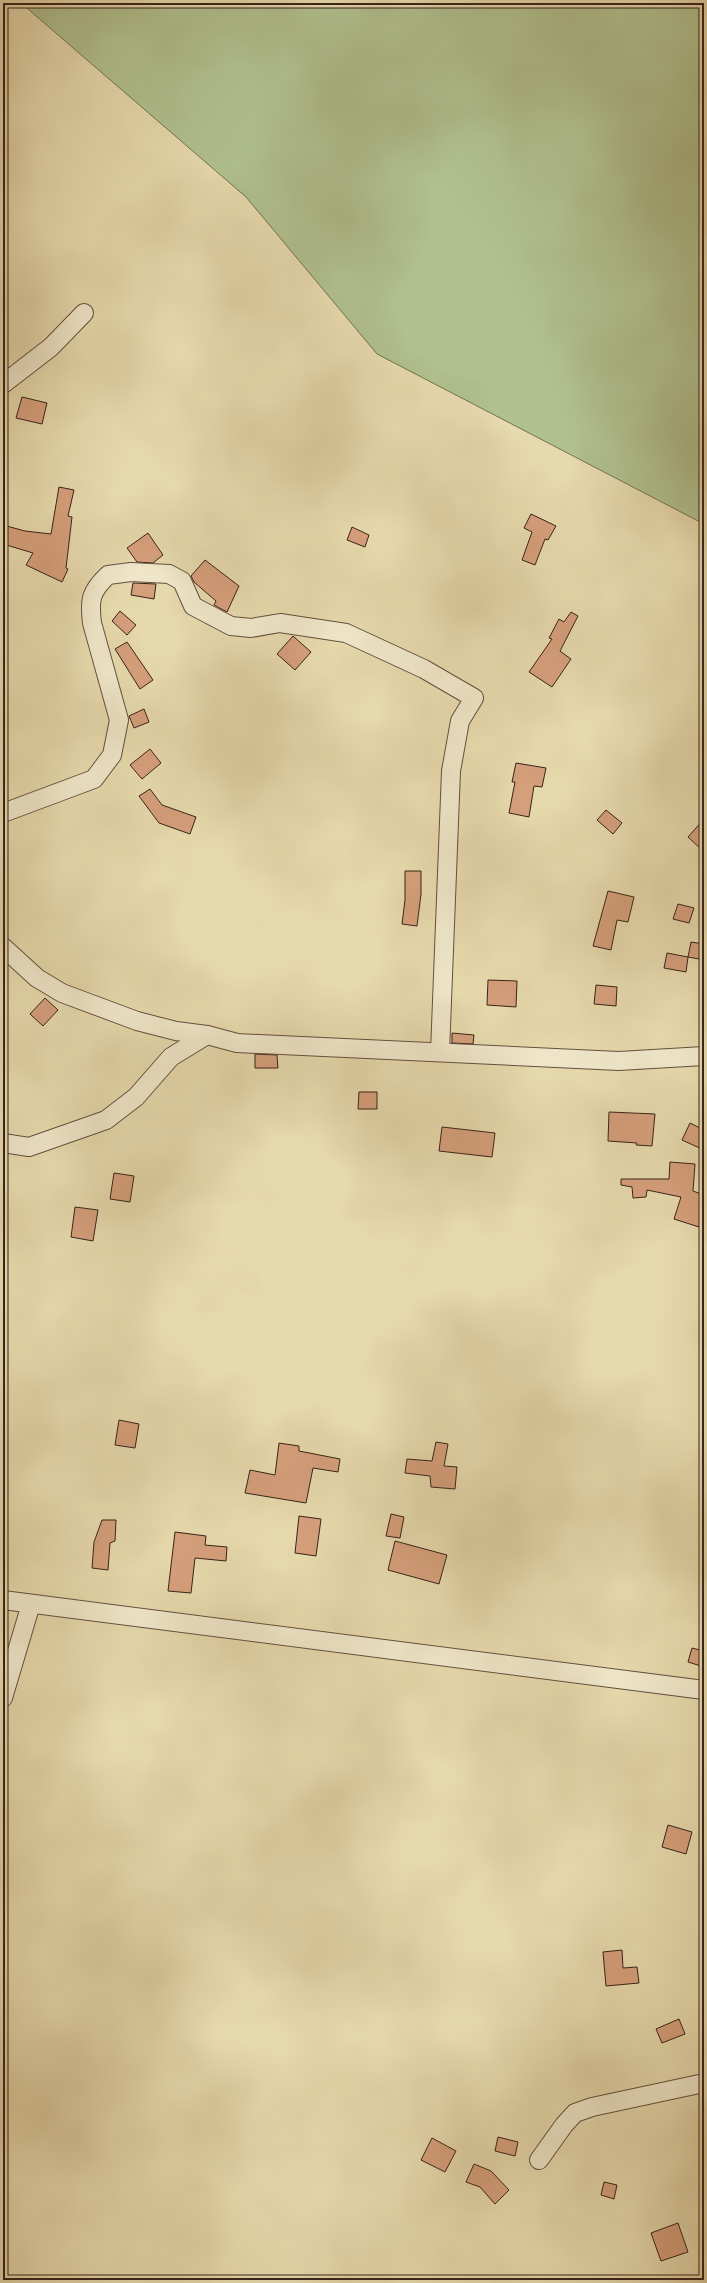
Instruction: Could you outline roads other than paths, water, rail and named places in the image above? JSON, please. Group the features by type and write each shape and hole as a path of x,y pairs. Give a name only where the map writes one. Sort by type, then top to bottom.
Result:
{"street":[{"path":"3,384 51,347 84,313"},
{"path":"3,813 94,779 112,755 119,720 92,622 90,606 92,594 108,575 131,572 170,574 182,582 193,606 231,626 251,628 280,623 346,633 424,669 474,698 460,721 451,771 440,1052"},
{"path":"3,947 37,978 62,993 137,1021 176,1031 207,1035 237,1043 440,1052 539,1059 619,1061 704,1056"},
{"path":"3,1143 29,1147 106,1120 136,1097 171,1057 207,1035"},
{"path":"3,1600 704,1690"},
{"path":"3,1698 31,1604"},
{"path":"539,2160 564,2125 575,2113 592,2107 704,2083"}]}
